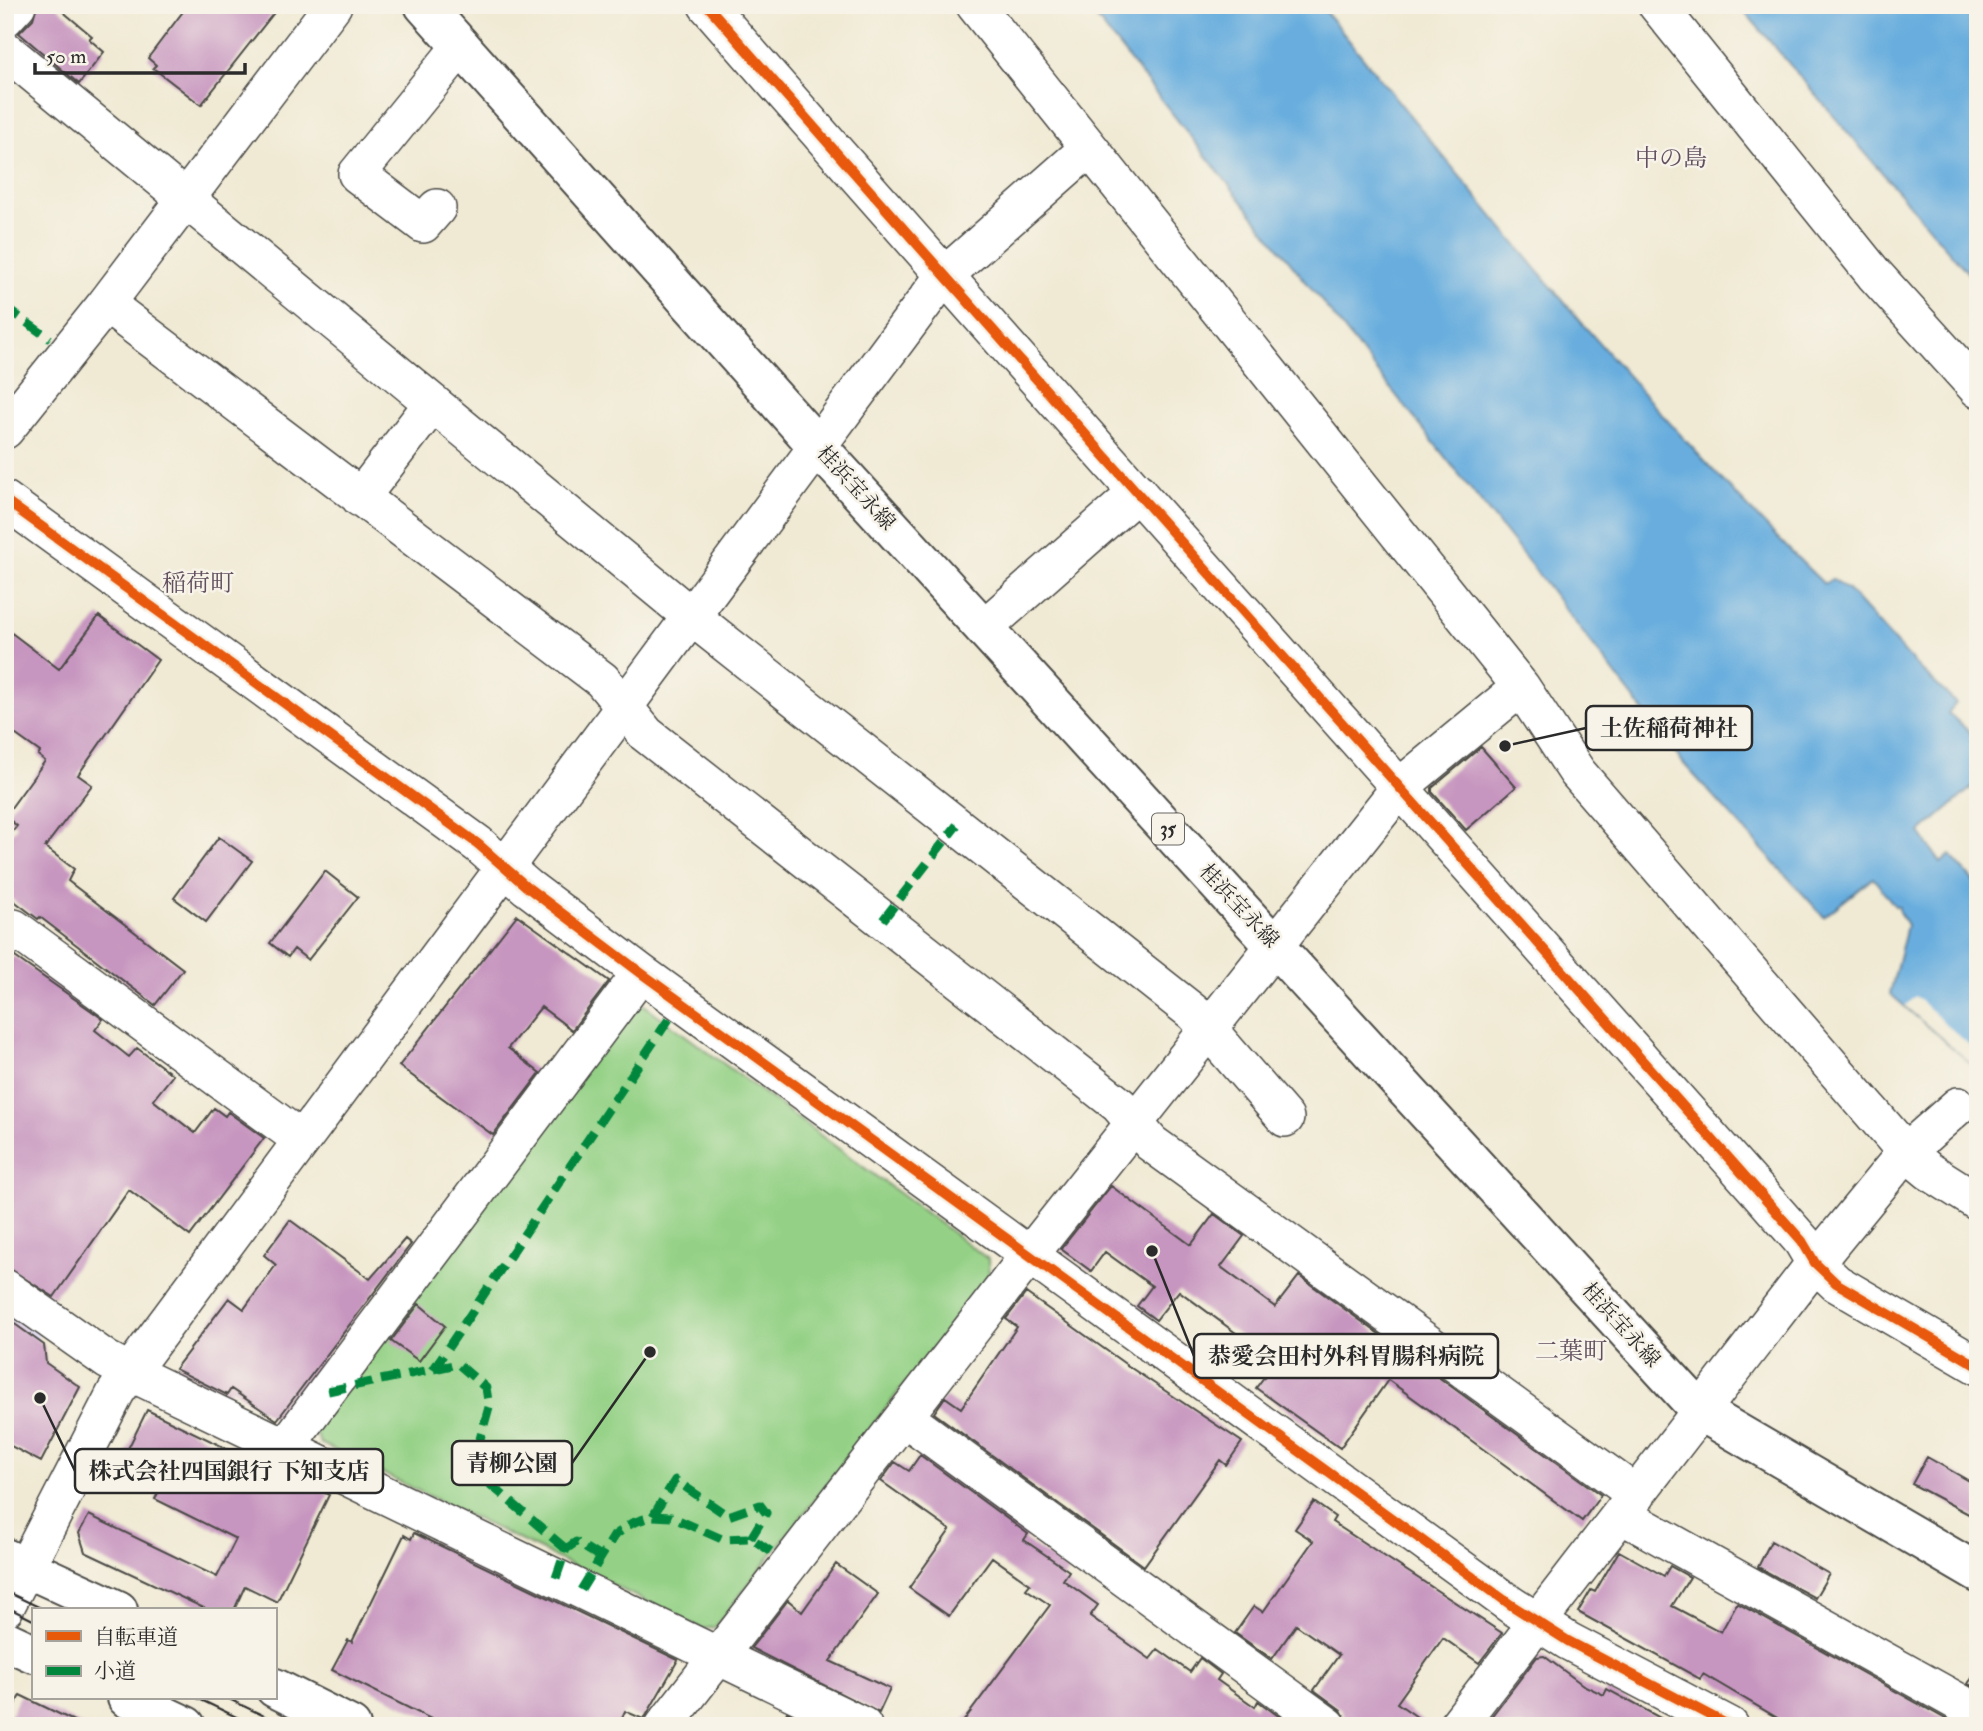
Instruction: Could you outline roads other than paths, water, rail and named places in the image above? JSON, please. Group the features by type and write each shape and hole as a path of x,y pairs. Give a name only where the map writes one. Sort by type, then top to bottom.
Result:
{"main road":[{"name":"桂浜宝永線","path":"424,5 819,448 1700,1411 1978,1573"},
{"path":"16,1563 114,1608"},
{"path":"5,1640 32,1653"},
{"path":"276,1688 351,1726"},
{"path":"131,1700 186,1726"}],"street":[{"path":"5,18 17,5"},
{"path":"5,430 106,304 333,5"},
{"path":"707,5 944,276 1401,786 1802,1241 1815,1264 1836,1283 1978,1366"},
{"path":"975,5 1521,687 1577,772 1906,1152 1929,1171 1978,1202"},
{"path":"1657,5 1874,274 1978,390"},
{"path":"437,208 423,224 357,174 461,46"},
{"path":"5,50 692,617 1183,1004 1285,1118"},
{"path":"5,1608 16,1563 130,1371 819,448 944,276 1088,148"},
{"path":"106,304 602,680 646,734 1119,1105 1151,1143 1630,1505 1978,1713"},
{"path":"360,498 433,403"},
{"path":"984,628 1138,492"},
{"path":"5,500 468,837 640,973 1536,1623 1730,1726"},
{"path":"664,1726 1029,1255 1401,786 1521,687"},
{"path":"5,939 14,928 123,1027 302,1140"},
{"path":"286,1446 640,973"},
{"path":"1457,1726 1815,1264 1906,1152 1958,1105"},
{"path":"5,1288 107,1360 863,1726"},
{"path":"904,1417 1328,1726"}],"water":[{"path":"1086,5 1320,5 1564,302 1691,446 1824,584 1832,579 1848,590 1913,662 1956,703 1948,713 1978,739 1978,782 1920,833 1941,863 1950,855 1978,886 1978,1069 1890,994 1907,925 1899,907 1895,906 1873,878 1824,917 1684,764 1535,570"},
{"path":"1739,5 1978,5 1978,285"}],"tram line":[{"path":"5,1591 41,1608"},
{"path":"5,1606 32,1620"},
{"path":"201,1700 255,1726"},
{"path":"231,1700 285,1726"}],"place":[{"name":"土佐稲荷神社","path":"1505,746"},
{"name":"恭愛会田村外科胃腸科病院","path":"1152,1251"},
{"name":"青柳公園","path":"650,1352"},
{"name":"株式会社四国銀行 下知支店","path":"40,1398"}],"district":[{"name":"中の島","path":"1671,158"},
{"name":"稲荷町","path":"198,583"},
{"name":"二葉町","path":"1571,1351"}]}
